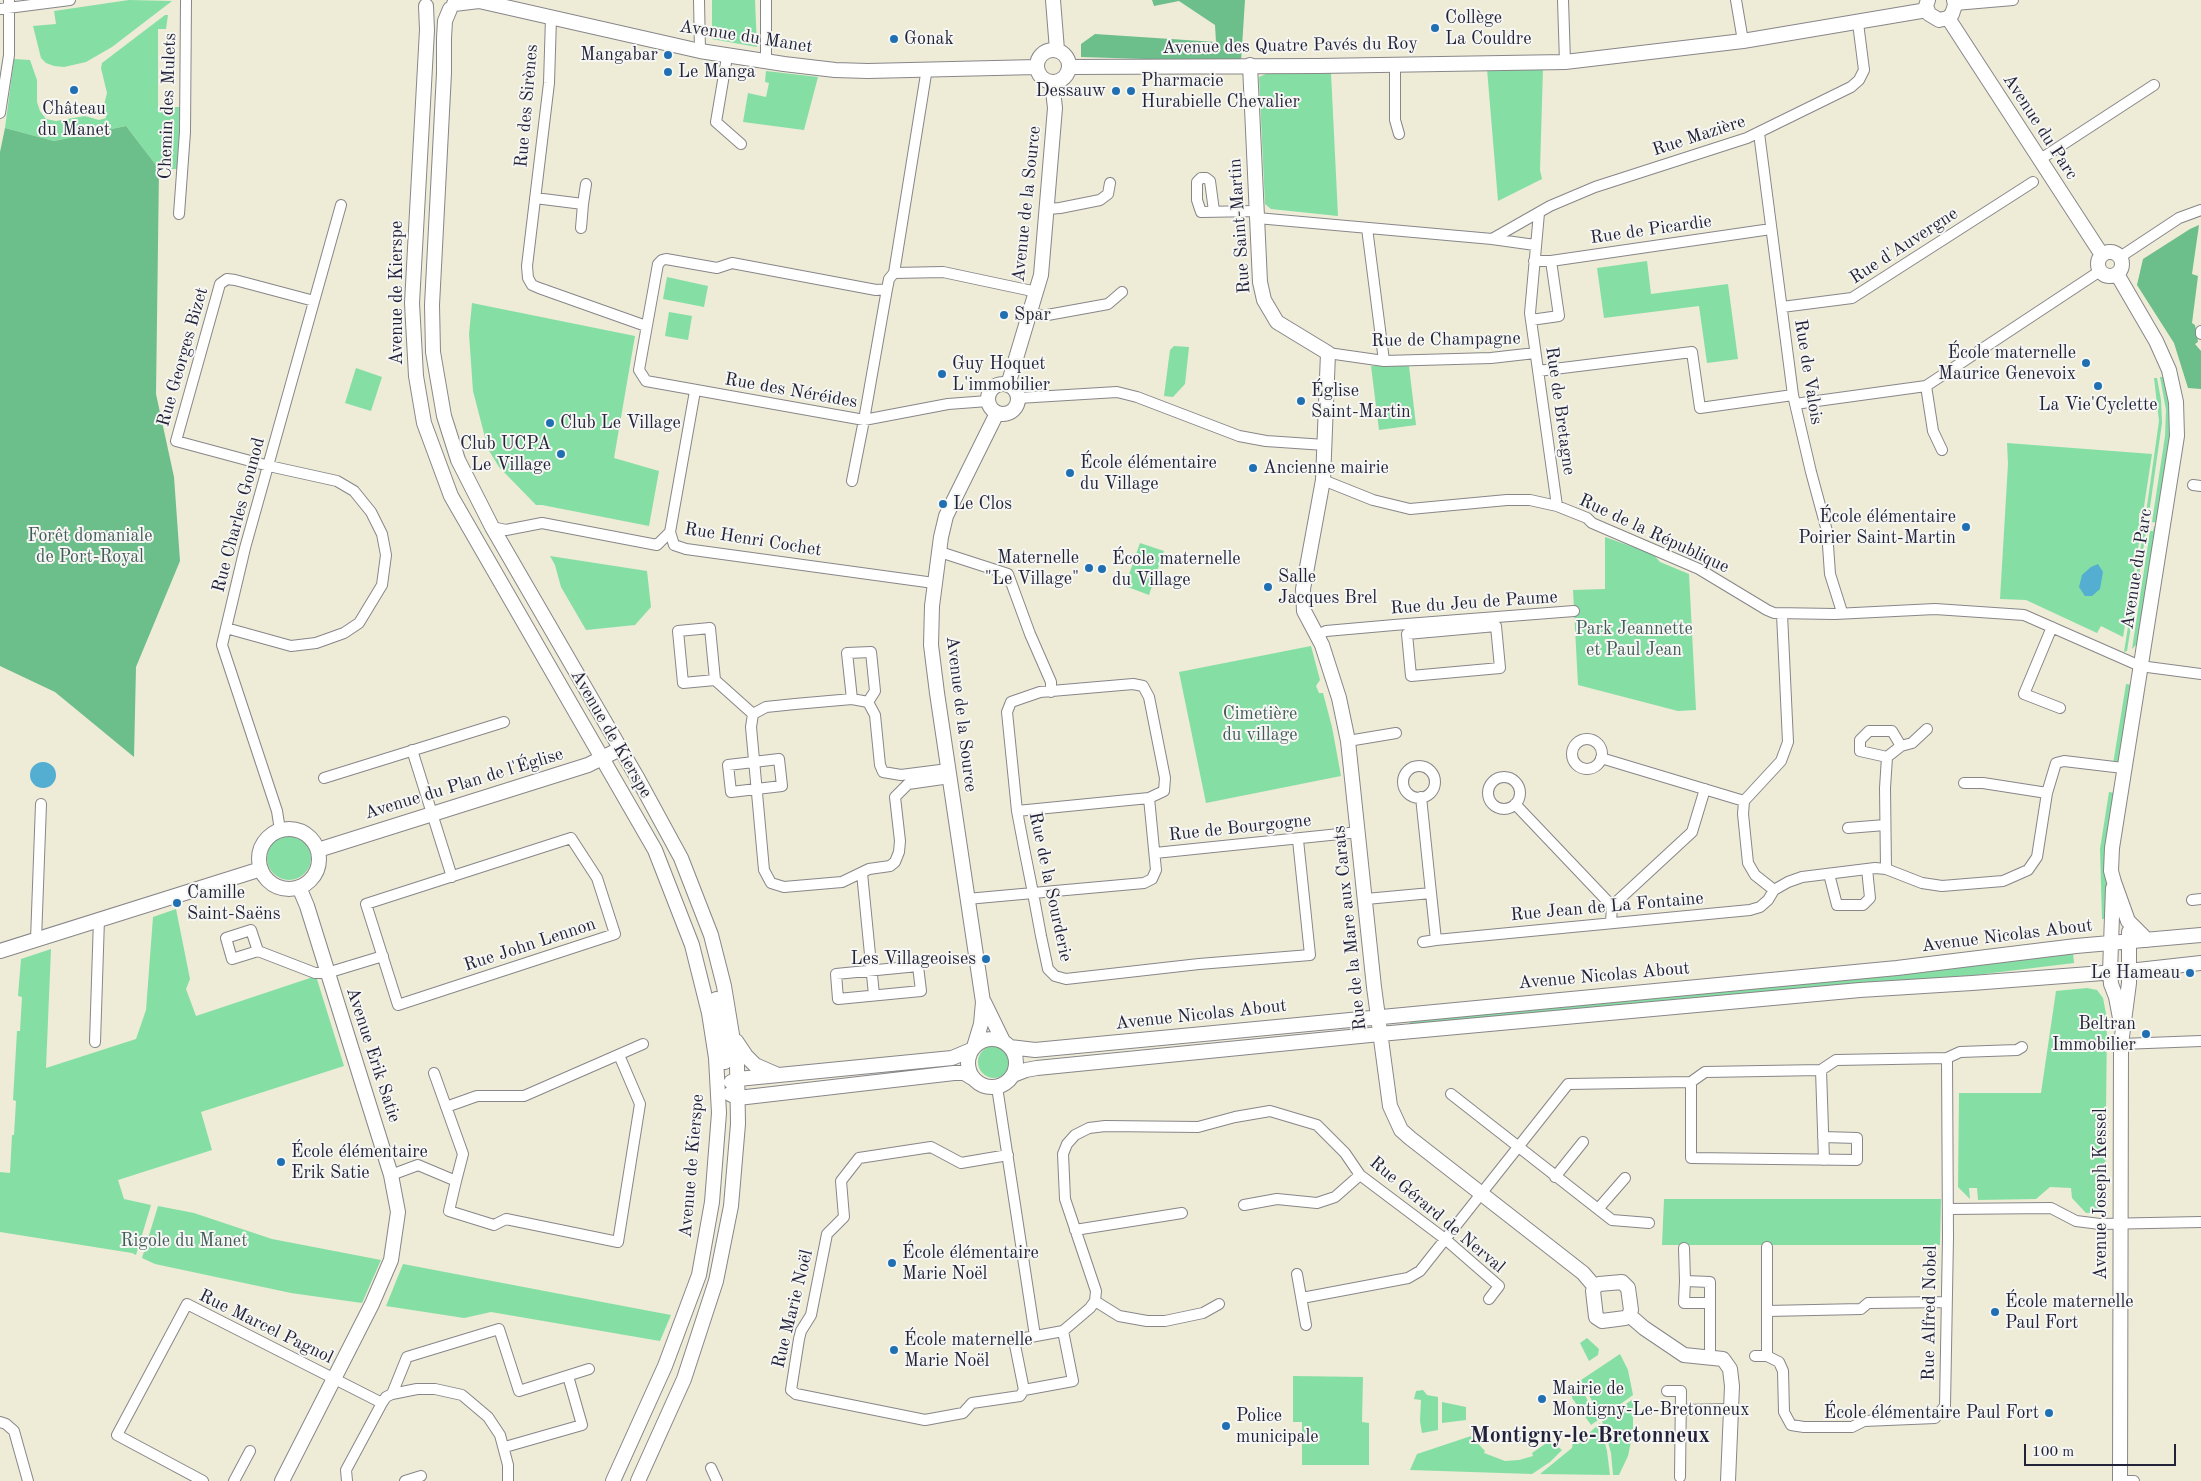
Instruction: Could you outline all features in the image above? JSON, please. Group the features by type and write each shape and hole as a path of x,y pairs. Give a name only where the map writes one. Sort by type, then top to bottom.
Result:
{"street":[{"path":"0,113 9,55 6,5 70,0"},
{"name":"Chemin des Mulets","path":"179,214 185,132 186,0"},
{"path":"510,0 551,18"},
{"path":"699,0 700,51"},
{"path":"766,0 766,62"},
{"path":"1053,0 1056,50"},
{"path":"1563,0 1565,62"},
{"path":"1736,0 1743,41"},
{"path":"1928,5 1935,18 1948,18 1954,10 1954,3 2013,0"},
{"name":"Avenue du Manet","path":"424,3 437,12 453,4 478,1 728,57 836,70 1037,67"},
{"name":"Avenue de Kierspe","path":"424,3 426,30 412,303 416,376 424,423 451,496 654,850 692,945 708,967 721,1022 727,1078 738,1098 738,1124 731,1206 716,1281 684,1379 638,1481"},
{"name":"Avenue de Kierspe","path":"453,4 445,21 432,304 434,352 444,416 455,451 492,527 681,858 698,897 711,935 724,986 732,1036 729,1083 719,1114 712,1202 699,1275 665,1366 614,1481"},
{"name":"Avenue des Quatre Pavés du Roy","path":"1069,67 1565,62 1743,41 1858,23 1928,5"},
{"name":"Rue des Sirènes","path":"551,18 549,83 526,269 528,278 532,285 646,326"},
{"name":"Avenue du Parc","path":"1948,18 2102,255"},
{"name":"Rue Mazière","path":"1492,239 1550,206 1595,187 1759,133 1851,87 1859,80 1864,70 1858,23"},
{"path":"1056,50 1067,58 1069,67 1066,76 1052,82 1040,76 1037,62 1042,54 1047,51 1056,50"},
{"path":"728,57 716,122 741,144"},
{"path":"1395,64 1395,120 1399,134"},
{"name":"Rue Saint-Martin","path":"1250,65 1260,282 1264,300 1277,322 1328,353"},
{"path":"852,481 889,279 894,273 927,68"},
{"name":"Avenue de la Source","path":"1008,386 1042,275 1054,108 1052,82"},
{"path":"2039,160 2154,86"},
{"name":"Rue de Valois","path":"1759,133 1794,399 1827,531 1830,574 1842,612"},
{"name":"Rue d'Auvergne","path":"1782,307 1852,298 2032,182"},
{"path":"1047,209 1100,200 1108,194 1110,183"},
{"path":"581,228 586,184"},
{"path":"535,198 583,204"},
{"name":"Rue Charles Gounod","path":"280,830 274,802 222,646 245,548 341,205"},
{"path":"2120,257 2180,218 2201,210"},
{"path":"1214,211 1257,214 1367,228 1492,239 1535,245"},
{"name":"Rue de Bretagne","path":"1539,213 1535,245 1531,320 1557,506"},
{"path":"1367,228 1384,361"},
{"name":"Rue de Picardie","path":"1534,261 1551,261 1772,229"},
{"path":"2109,252 2120,257 2122,269 2118,274 2105,275 2100,271 2098,265 2102,255 2109,252"},
{"name":"Rue des Néréides","path":"887,289 876,290 732,263 717,268 666,259 658,264 638,370 646,382 864,420 948,404 988,401"},
{"path":"1531,320 1559,316 1551,261"},
{"path":"1538,371 1692,352 1700,408 1926,386 2100,271"},
{"path":"894,273 943,272 1038,292"},
{"name":"Avenue du Parc","path":"2110,943 2114,882 2112,848 2123,768 2177,436 2176,402 2169,370 2156,341 2118,274"},
{"name":"Rue Georges Bizet","path":"269,466 176,441 220,284 227,280 236,280 314,301"},
{"path":"1031,312 1042,316 1108,304 1122,292"},
{"name":"Rue de Champagne","path":"1328,353 1384,361 1492,358 1535,353"},
{"name":"Rue de la Mare aux Carats","path":"1328,353 1323,480 1303,589 1304,611 1322,645 1339,698 1348,741 1380,1034 1390,1106 1401,1130 1583,1274 1595,1286"},
{"path":"1003,384 1015,390 1018,398 1015,408 1011,412 1002,414 997,413 988,401 990,391 1003,384"},
{"path":"1926,386 1933,431 1942,450"},
{"path":"670,532 695,391"},
{"path":"1018,398 1118,392 1137,396 1239,436 1266,441 1325,445"},
{"name":"Avenue de la Source","path":"973,1049 981,1024 983,1002 931,645 934,583 946,516 997,413"},
{"path":"226,628 291,646 316,643 344,633 359,623 382,584 386,554 382,534 371,512 354,491 336,481 269,466"},
{"name":"Rue de la République","path":"1323,480 1373,500 1410,509 1507,500 1530,500 1557,506 1699,569 1766,610 1782,614 1835,614 1842,612 1935,609 2024,615 2140,666 2201,674"},
{"name":"Rue Henri Cochet","path":"492,527 506,530 542,524 657,545 670,532 674,545 686,548 934,583"},
{"path":"940,552 1008,574 1030,634 1051,682 1051,692 1133,684 1142,686 1149,697 1165,778 1164,791 1149,798 1018,811"},
{"name":"Rue du Jeu de Paume","path":"1316,635 1326,631 1375,626 1574,611"},
{"path":"1782,614 1788,742 1781,761 1744,801 1743,814 1748,863 1755,875 1774,890 1795,879 1867,869 1886,869 1922,883 1942,886 2003,881 2028,870 2038,857 2047,793 2056,764 2064,761 2123,768"},
{"path":"1496,626 1500,668 1411,676 1407,634 1496,626"},
{"path":"2052,627 2024,694 2060,708"},
{"path":"715,680 683,683 678,631 710,628 715,680 753,714"},
{"path":"852,699 847,654 871,652 875,691 868,702"},
{"name":"Rue de la Sourderie","path":"1051,692 1027,696 1011,702 1008,706 1018,811 1048,969 1055,976 1066,979 1199,964 1310,955 1298,840"},
{"path":"753,714 766,708 852,699 868,702"},
{"path":"868,702 875,715 880,766 883,772 901,775 949,773"},
{"path":"753,714 751,727 764,870 771,883 784,887 842,882 869,869 890,866 895,862 899,852 900,841 895,797 908,784 940,781 949,773"},
{"path":"324,778 504,722"},
{"path":"1886,869 1884,788 1887,757 1902,746 1912,743 1927,729"},
{"path":"1887,757 1860,751 1860,740 1869,731 1892,732 1902,746"},
{"path":"1348,741 1396,733"},
{"name":"Avenue du Plan de l'Église","path":"318,850 603,759 620,749"},
{"path":"412,750 452,877"},
{"path":"1601,758 1744,801"},
{"path":"779,759 782,786 731,792 728,764 754,762 779,759"},
{"path":"901,775 902,788"},
{"path":"1964,783 1983,783 2047,793"},
{"path":"1611,922 1612,906 1692,832 1705,789"},
{"path":"1421,797 1436,940"},
{"path":"968,899 1144,883 1152,879 1156,870 1149,798"},
{"path":"36,940 41,804"},
{"path":"1515,804 1612,906"},
{"path":"1848,828 1885,825"},
{"path":"290,829 307,835 318,850 318,868 314,876 307,883 299,887 281,888 266,877 261,869 259,860 261,850 272,835 280,830 290,829"},
{"name":"Rue de Bourgogne","path":"1155,853 1298,840 1359,832"},
{"name":"Rue John Lennon","path":"571,838 597,878 615,934 398,1005 366,904 452,877 571,838"},
{"path":"0,951 261,869"},
{"path":"1829,874 1837,905 1864,905 1870,898 1867,869"},
{"path":"862,873 874,995"},
{"name":"Avenue du Parc","path":"2114,882 2128,922 2129,941"},
{"name":"Avenue Erik Satie","path":"282,1481 372,1304 391,1260 398,1212 391,1175 307,906 299,887"},
{"name":"Rue Jean de La Fontaine","path":"1423,942 1611,922 1750,910 1760,907 1768,900 1774,890"},
{"path":"1366,900 1431,893"},
{"path":"95,1042 99,919"},
{"name":"Avenue du Parc","path":"2128,922 2147,940"},
{"name":"Avenue Nicolas About","path":"729,1083 779,1075 952,1058 973,1049 988,1039 1035,1050 1887,969 2110,943 2201,935"},
{"name":"Avenue Joseph Kessel","path":"2120,1481 2121,1044 2129,971 2129,941"},
{"name":"Avenue Joseph Kessel","path":"2110,943 2111,984 2116,997 2122,1028"},
{"path":"258,951 315,972 327,973 383,956"},
{"name":"Avenue Nicolas About","path":"997,1087 1005,1083 1013,1075 1037,1068 1860,990 2129,971 2201,963"},
{"path":"918,966 921,991 838,999 836,974 872,971 918,966"},
{"name":"Avenue de la Source","path":"983,1002 1006,1044"},
{"path":"732,1036 750,1060 779,1075"},
{"path":"2121,1044 2201,1041"},
{"path":"446,1107 477,1096 524,1096 620,1056 643,1044"},
{"path":"1006,1044 1016,1060 1013,1075"},
{"path":"1302,1298 1408,1278 1420,1271 1568,1084 1691,1082 1705,1072 1821,1070 1836,1060 1947,1058 1960,1052 2017,1050 2022,1047"},
{"path":"973,1049 968,1066 974,1079"},
{"path":"434,1073 463,1154 449,1211 494,1225 506,1219 618,1242 640,1104 620,1056"},
{"name":"Rue Alfred Nobel","path":"1767,1356 1779,1362 1783,1371 1784,1412 1791,1425 1804,1427 1852,1427 1864,1421 1935,1418 1945,1406 1948,1209 1947,1058"},
{"path":"1821,1070 1824,1160"},
{"path":"729,1083 738,1098 954,1073 964,1073 982,1085 997,1087 1035,1336"},
{"path":"1691,1082 1691,1158 1857,1160 1857,1138 1823,1137"},
{"path":"1451,1094 1612,1220 1649,1222"},
{"name":"Rue Gérard de Nerval","path":"1095,1301 1096,1291 1065,1199 1063,1154 1067,1144 1075,1135 1089,1128 1105,1126 1198,1127 1235,1117 1270,1111 1317,1125 1345,1152 1360,1175 1446,1239 1499,1286 1489,1299"},
{"path":"1555,1176 1584,1142"},
{"name":"Rue Marie Noël","path":"1008,1155 961,1163 931,1147 859,1158 840,1181 844,1216 827,1234 811,1314 801,1331 799,1339 791,1390 796,1394 925,1420 963,1413 972,1403 1020,1396 1024,1390"},
{"path":"391,1175 418,1165 456,1181"},
{"path":"1244,1205 1277,1199 1317,1203 1335,1197 1360,1175"},
{"path":"1598,1209 1626,1178"},
{"path":"1948,1209 2051,1208 2076,1221 2120,1224 2201,1222"},
{"path":"1075,1230 1182,1213"},
{"path":"1755,1356 1767,1356 1767,1247"},
{"path":"1684,1248 1684,1303 1710,1303"},
{"path":"1298,1274 1306,1325"},
{"path":"1685,1281 1710,1282 1710,1357"},
{"path":"1622,1282 1628,1288 1631,1310 1629,1315 1626,1318 1602,1321 1596,1317 1593,1291 1595,1286 1622,1282"},
{"path":"1063,1331 1073,1381 1024,1390 1014,1340 1063,1331 1090,1308 1095,1301 1119,1316 1147,1321 1165,1321 1203,1313 1219,1304"},
{"path":"1767,1311 1861,1310 1868,1303 1946,1302"},
{"name":"Rue Marcel Pagnol","path":"203,1481 186,1477 117,1435 187,1304 335,1379"},
{"path":"1629,1315 1644,1328 1684,1355 1722,1359 1730,1369 1731,1409 1728,1480"},
{"path":"392,1394 407,1357 499,1329 518,1391 589,1369"},
{"path":"505,1447 582,1425 568,1376"},
{"path":"335,1379 382,1403"},
{"path":"348,1481 346,1470 386,1397 417,1389 435,1389 462,1395 488,1417 505,1447 508,1481"},
{"path":"1667,1391 1682,1391 1680,1477"},
{"path":"1681,1410 1731,1409"},
{"path":"0,1422 6,1424 14,1431 28,1481"},
{"path":"234,1481 250,1451"},
{"path":"711,1468 717,1481"},
{"path":"404,1481 421,1476"},
{"path":"2120,1481 2134,1481"}],"green space":[{"path":"129,0 172,1 112,47 86,62 64,67 46,63 41,58 33,26 56,24 54,11"},
{"path":"712,0 755,0 757,47 712,39"},
{"path":"1152,0 1245,0 1241,62 1081,57 1081,44 1095,34 1216,42 1215,25 1179,1 1154,6"},
{"path":"165,15 168,15 166,29 158,29 158,107 181,107 180,169 159,169 126,126 54,141 5,128 14,59 30,60 37,80 37,102 40,111 46,119 56,121 85,116 99,120 106,118 104,105 107,93 101,68 102,63"},
{"path":"1543,68 1540,170 1542,179 1498,201 1487,69"},
{"path":"766,71 818,77 804,130 743,122 748,93 766,97 769,83 765,82"},
{"path":"1268,73 1331,73 1338,216 1271,209 1265,204 1259,77"},
{"name":"Forêt domaniale de Port-Royal","path":"126,126 159,169 156,394 174,477 180,561 136,667 134,757 55,692 0,666 0,152 5,128 54,141"},
{"path":"2199,225 2192,274 2198,276 2192,323 2195,325 2198,342 2195,344 2201,351 2201,389 2188,388 2174,343 2137,285 2143,259"},
{"path":"1647,261 1651,294 1728,284 1738,359 1707,363 1699,306 1604,318 1597,268"},
{"path":"667,277 708,286 704,307 663,299"},
{"name":"Club Le Village","path":"472,303 635,336 614,458 659,471 649,526 536,505 499,467 488,449 473,391 469,334"},
{"path":"669,312 692,316 688,340 665,336"},
{"path":"1174,346 1189,347 1185,384 1173,397 1164,396 1170,350"},
{"path":"1371,366 1409,366 1416,425 1379,430"},
{"path":"356,368 382,377 371,411 345,403"},
{"path":"2160,377 2165,377 2169,388 2173,430 2159,523 2152,522 2165,436 2166,410"},
{"path":"2154,378 2157,378 2161,400 2162,423 2149,514 2146,513 2159,421"},
{"path":"2007,443 2152,454 2143,513 2139,513 2139,524 2142,525 2123,637 2101,626 2097,633 2026,600 2000,599 2008,464"},
{"path":"2144,526 2147,526 2127,651 2124,652"},
{"path":"2154,526 2158,527 2139,642 2132,649 2150,531 2153,531"},
{"name":"Park Jeannette et Paul Jean","path":"1605,537 1653,554 1660,562 1689,574 1696,710 1678,711 1578,685 1573,590 1605,589"},
{"path":"1140,543 1164,551 1149,595 1125,586"},
{"path":"550,556 647,571 651,607 635,625 586,630 561,587 555,565"},
{"name":"Cimetière du village","path":"1311,646 1320,680 1316,686 1319,693 1323,693 1332,727 1341,776 1206,803 1179,672"},
{"path":"2126,684 2133,685 2119,760 2113,764"},
{"path":"2109,792 2115,793 2107,919 2102,919 2100,849"},
{"path":"293,836 305,842 310,849 310,867 305,874 298,879 285,880 277,877 270,870 267,854 270,846 277,839"},
{"path":"176,909 190,979 186,989 196,1016 316,976 344,1066 201,1112 212,1150 118,1180 124,1199 151,1205 136,1255 0,1232 0,1172 10,1173 12,1135 14,1135 16,1101 13,1100 17,1031 20,1031 22,997 18,996 21,959 51,949 46,1068 136,1039 146,1010 153,917"},
{"path":"2073,953 2074,963 1976,975 1410,1025 1410,1022 1515,1010"},
{"path":"2087,988 2097,990 2103,998 2107,1019 2105,1208 2101,1212 2086,1213 2072,1198 2071,1188 2050,1187 2036,1199 1978,1200 1977,1188 1969,1188 1970,1199 1958,1187 1959,1093 2041,1093 2056,991"},
{"path":"994,1046 1000,1047 1005,1051 1009,1056 1009,1068 1005,1073 1000,1077 994,1078 988,1077 983,1073 979,1068 978,1062 979,1056 983,1051 988,1047"},
{"path":"1664,1199 1941,1199 1940,1245 1662,1245"},
{"name":"Rigole du Manet","path":"158,1206 194,1213 272,1239 381,1260 362,1303 291,1293 155,1264 142,1258"},
{"path":"403,1264 671,1315 660,1341 491,1312 464,1318 386,1306"},
{"path":"1587,1338 1599,1349 1598,1355 1589,1361 1580,1343"},
{"path":"1620,1354 1628,1370 1633,1395 1601,1418 1581,1380"},
{"path":"1293,1376 1363,1377 1362,1422 1369,1423 1369,1465 1302,1465 1302,1422 1293,1422"},
{"path":"1578,1382 1598,1420 1591,1425 1572,1398 1572,1391"},
{"path":"1423,1390 1427,1395 1438,1397 1438,1430 1422,1433 1420,1421 1421,1400 1414,1399 1416,1391"},
{"path":"1633,1399 1633,1432 1628,1456 1619,1475 1613,1475 1611,1453 1602,1421"},
{"path":"1442,1402 1466,1407 1466,1420 1442,1423"},
{"path":"1600,1423 1607,1451 1610,1475 1540,1474 1572,1448 1574,1434 1578,1432 1588,1434"},
{"path":"1471,1436 1485,1451 1484,1453 1505,1461 1533,1456 1532,1453 1545,1444 1542,1441 1545,1436 1562,1450 1550,1462 1532,1474 1410,1470 1417,1454"}],"water":[{"path":"2098,564 2103,572 2100,589 2092,596 2085,596 2079,587 2082,575"},
{"path":"43,762 52,766 56,775 52,784 43,788 34,784 30,775 34,766"}],"place":[{"name":"Collège La Couldre","path":"1435,28"},
{"name":"Gonak","path":"894,39"},
{"name":"Mangabar","path":"668,55"},
{"name":"Le Manga","path":"668,72"},
{"name":"Château du Manet","path":"74,90"},
{"name":"Dessauw","path":"1116,91"},
{"name":"Pharmacie Hurabielle Chevalier","path":"1131,91"},
{"name":"Spar","path":"1004,315"},
{"name":"École maternelle Maurice Genevoix","path":"2086,363"},
{"name":"Guy Hoquet L'immobilier","path":"942,374"},
{"name":"La Vie'Cyclette","path":"2098,386"},
{"name":"Église Saint-Martin","path":"1301,401"},
{"name":"Club Le Village","path":"550,423"},
{"name":"Club UCPA Le Village","path":"561,454"},
{"name":"Ancienne mairie","path":"1253,468"},
{"name":"École élémentaire du Village","path":"1070,473"},
{"name":"Le Clos","path":"943,504"},
{"name":"École élémentaire Poirier Saint-Martin","path":"1966,527"},
{"name":"Maternelle \"Le Village\"","path":"1089,568"},
{"name":"École maternelle du Village","path":"1102,569"},
{"name":"Salle Jacques Brel","path":"1268,587"},
{"name":"Camille Saint-Saëns","path":"177,903"},
{"name":"Les Villageoises","path":"986,959"},
{"name":"Le Hameau","path":"2190,973"},
{"name":"Beltran Immobilier","path":"2146,1034"},
{"name":"École élémentaire Erik Satie","path":"281,1162"},
{"name":"École élémentaire Marie Noël","path":"892,1263"},
{"name":"École maternelle Paul Fort","path":"1995,1312"},
{"name":"École maternelle Marie Noël","path":"894,1350"},
{"name":"Mairie de Montigny-Le-Bretonneux","path":"1542,1399"},
{"name":"École élémentaire Paul Fort","path":"2049,1413"},
{"name":"Police municipale","path":"1226,1426"}],"district":[{"name":"Montigny-le-Bretonneux","path":"1590,1436"}]}
